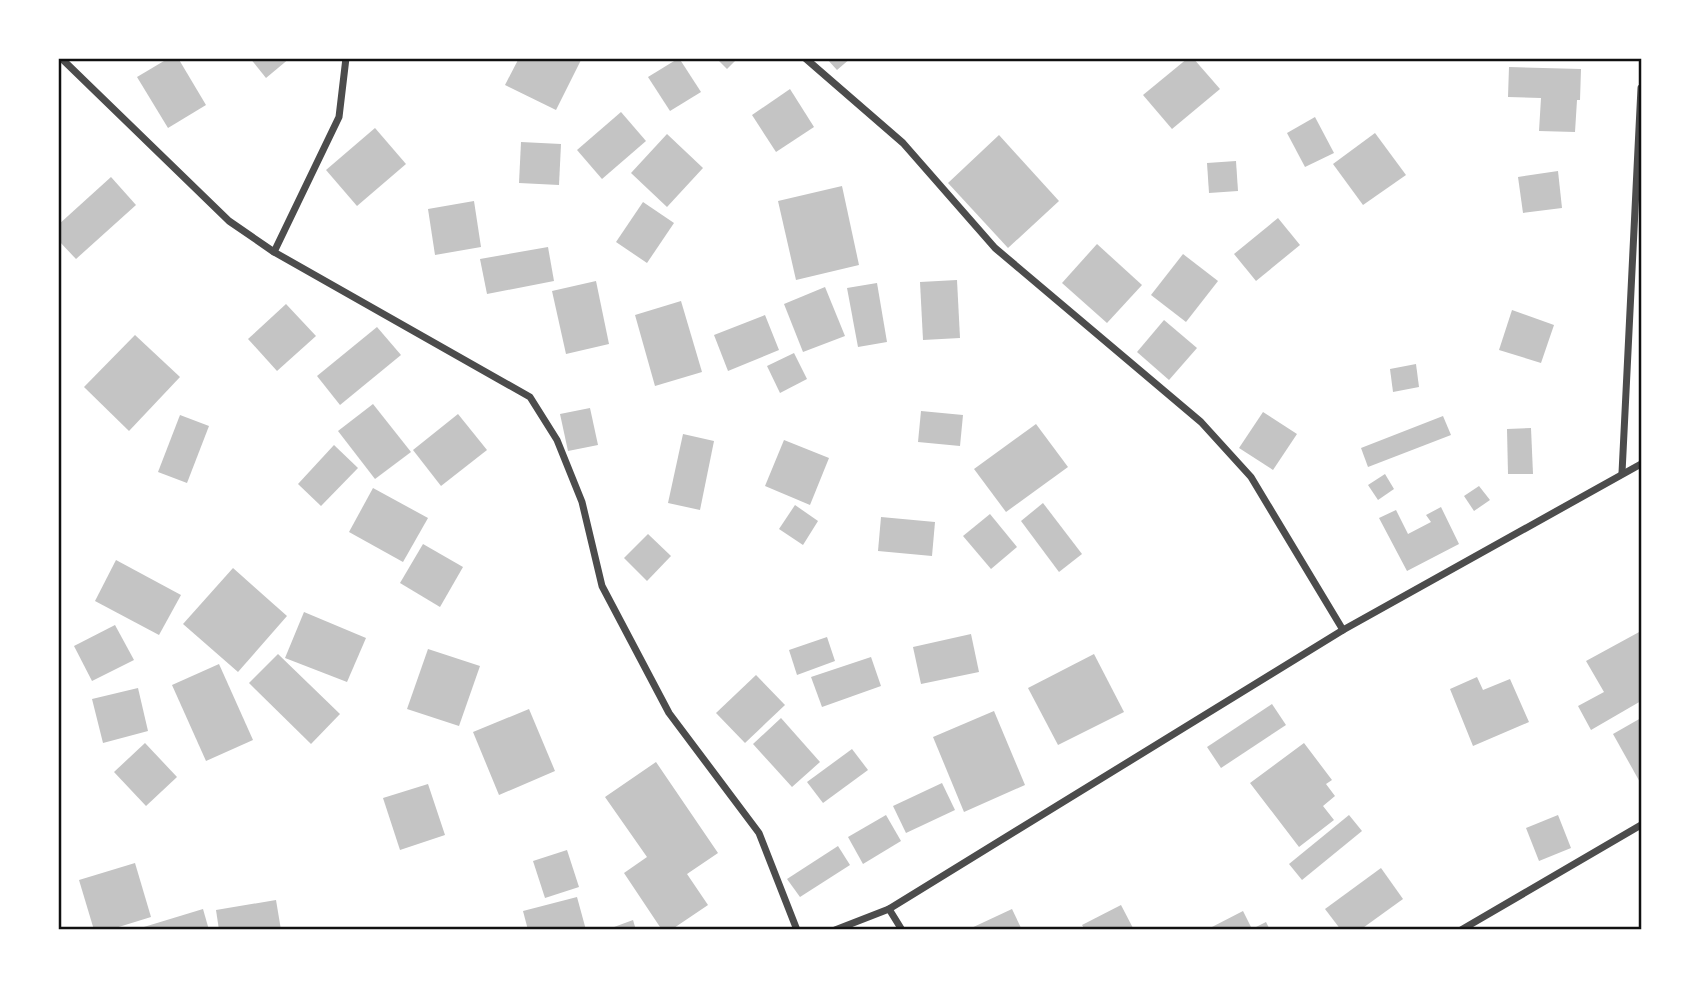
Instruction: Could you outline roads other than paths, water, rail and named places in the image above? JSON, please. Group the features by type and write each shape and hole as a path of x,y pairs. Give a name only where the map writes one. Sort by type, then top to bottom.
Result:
{"street":[{"path":"61,58 229,221 274,252 530,397 557,440 582,502 603,586 669,713 759,833 797,930"},
{"path":"274,252 339,117 346,58"},
{"path":"806,58 903,143 995,248 1201,422 1251,477 1343,630"},
{"path":"1622,473 1641,88"},
{"path":"835,930 889,909 1343,630 1641,464"},
{"path":"1461,930 1641,825"},
{"path":"889,909 902,930"}]}
